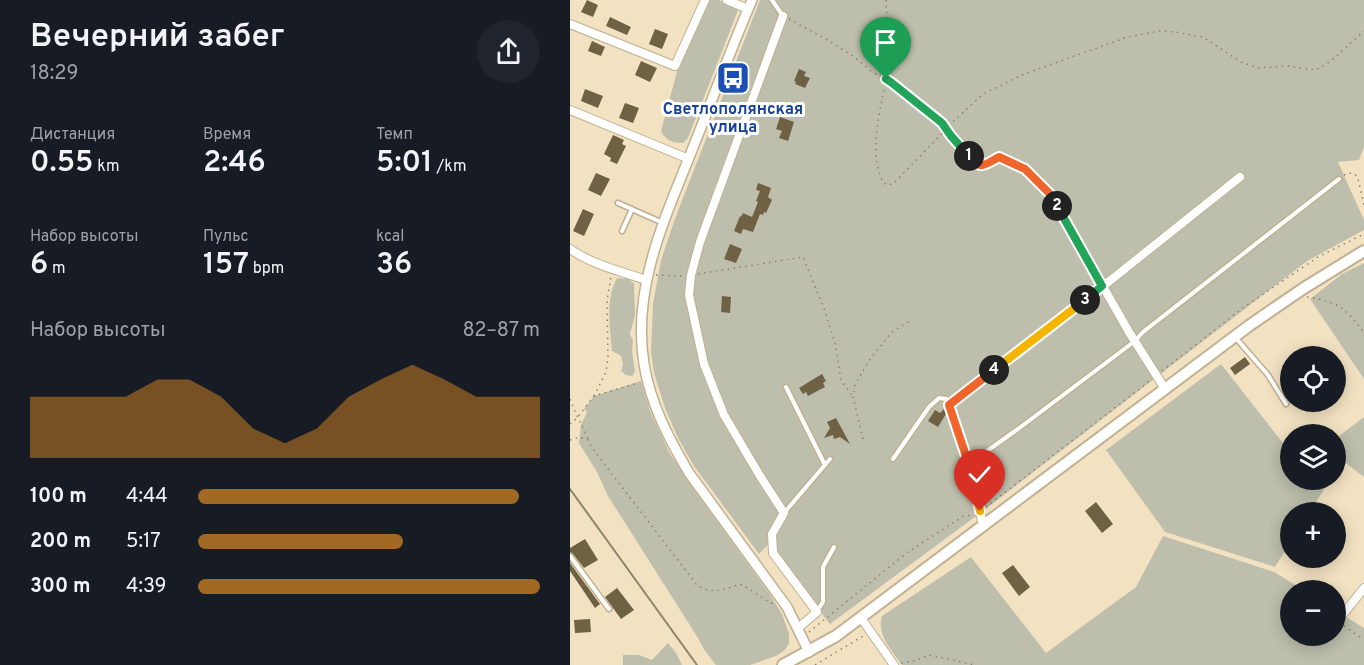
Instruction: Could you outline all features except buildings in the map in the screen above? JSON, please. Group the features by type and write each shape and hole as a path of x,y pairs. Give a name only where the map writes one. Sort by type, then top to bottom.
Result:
{"main road":[{"path":"783,665 836,636 1235,337 1294,294 1364,251"}],"street":[{"path":"570,24 675,66 705,0"},
{"path":"727,0 750,4 655,248 643,298 644,363 652,396 663,424 689,473 787,607 809,652"},
{"path":"783,16 700,242 691,275 689,295 704,364 724,415 784,513 772,534 773,553 817,612 798,628"},
{"path":"570,110 689,159"},
{"path":"984,165 999,157 1025,169 1050,194 1134,341 1166,389"},
{"path":"983,526 970,469 949,405 1239,177"},
{"path":"570,249 582,257 612,269 647,277"},
{"path":"1346,610 1364,588"},
{"path":"861,618 893,663"}],"lane":[{"path":"772,0 783,16"},
{"path":"970,469 987,451 1134,341 1339,179"},
{"path":"618,203 664,223"},
{"path":"622,231 632,209"},
{"path":"1235,337 1268,375 1280,393"},
{"path":"786,387 825,465"},
{"path":"893,459 929,407 939,398 947,399 949,405"},
{"path":"784,513 830,459"},
{"path":"817,612 824,602 823,567 834,547"},
{"path":"570,556 609,609"}],"path":[{"path":"886,0 887,71 875,137 880,175 883,183 888,185 893,184 983,94 1051,64 1128,37 1159,31 1175,32 1203,37 1241,62 1258,68 1287,66 1316,70 1331,61 1364,31"},
{"path":"783,16 826,39 892,83 942,123 975,164 984,165"},
{"path":"1339,179 1345,174 1355,174 1364,206"},
{"path":"802,637 908,552 964,516 976,514 1244,307 1318,257 1364,234"},
{"path":"647,277 691,275 803,257 825,311 835,343 841,380 853,397 864,439"},
{"path":"570,424 594,396 606,372 608,358 606,301 612,269"},
{"path":"1294,294 1337,304 1351,315 1364,333"},
{"path":"853,397 855,385 870,359 891,333 909,321"},
{"path":"594,396 647,379"},
{"path":"570,399 593,449 696,584 702,589 715,591 740,584 752,589 762,599 774,605 787,607"},
{"path":"570,440 580,437 588,440"},
{"path":"1346,627 1364,638"},
{"path":"815,665 870,632"},
{"path":"893,663 914,661 928,655 975,665"}],"green space":[{"path":"708,0 719,0 739,8 688,138 683,143 673,142 661,131 678,68"},
{"path":"760,0 1364,0 1364,147 1359,160 1338,162 1364,220 1364,230 1307,261 979,514 830,624 779,559 774,538 759,554 694,466 665,408 654,373 651,352 653,304 661,260"},
{"path":"1364,263 1364,379 1346,352 1346,346 1342,346 1310,299 1342,274"},
{"path":"617,278 629,279 634,284 635,315 630,334 633,341 635,372 632,376 621,371 623,364 621,356 612,351 610,304"},
{"path":"1221,364 1280,439 1280,490 1324,490 1316,502 1280,502 1280,559 1275,567 1165,532 1106,450"},
{"path":"641,381 650,411 669,452 782,614 789,634 789,643 785,650 776,656 750,665 716,665 608,496 597,472 579,443 581,425 587,412 584,409 594,396"},
{"path":"1364,417 1364,477 1346,463 1346,431"},
{"path":"1163,536 1274,572 1287,580 1280,580 1280,646 1346,646 1346,617 1364,628 1364,665 902,665 881,629 882,616 971,557 1046,653 1136,587"},
{"path":"668,643 682,665 623,665 623,655 639,655 652,660"}],"railway":[{"path":"570,489 697,665"}],"place":[{"name":"Светлополянская улица","path":"733,78"}],"route":[{"path":"886,79 942,123 975,164 984,165 999,157 1025,169 1050,194 1102,286 949,405 973,477 980,511"}]}
